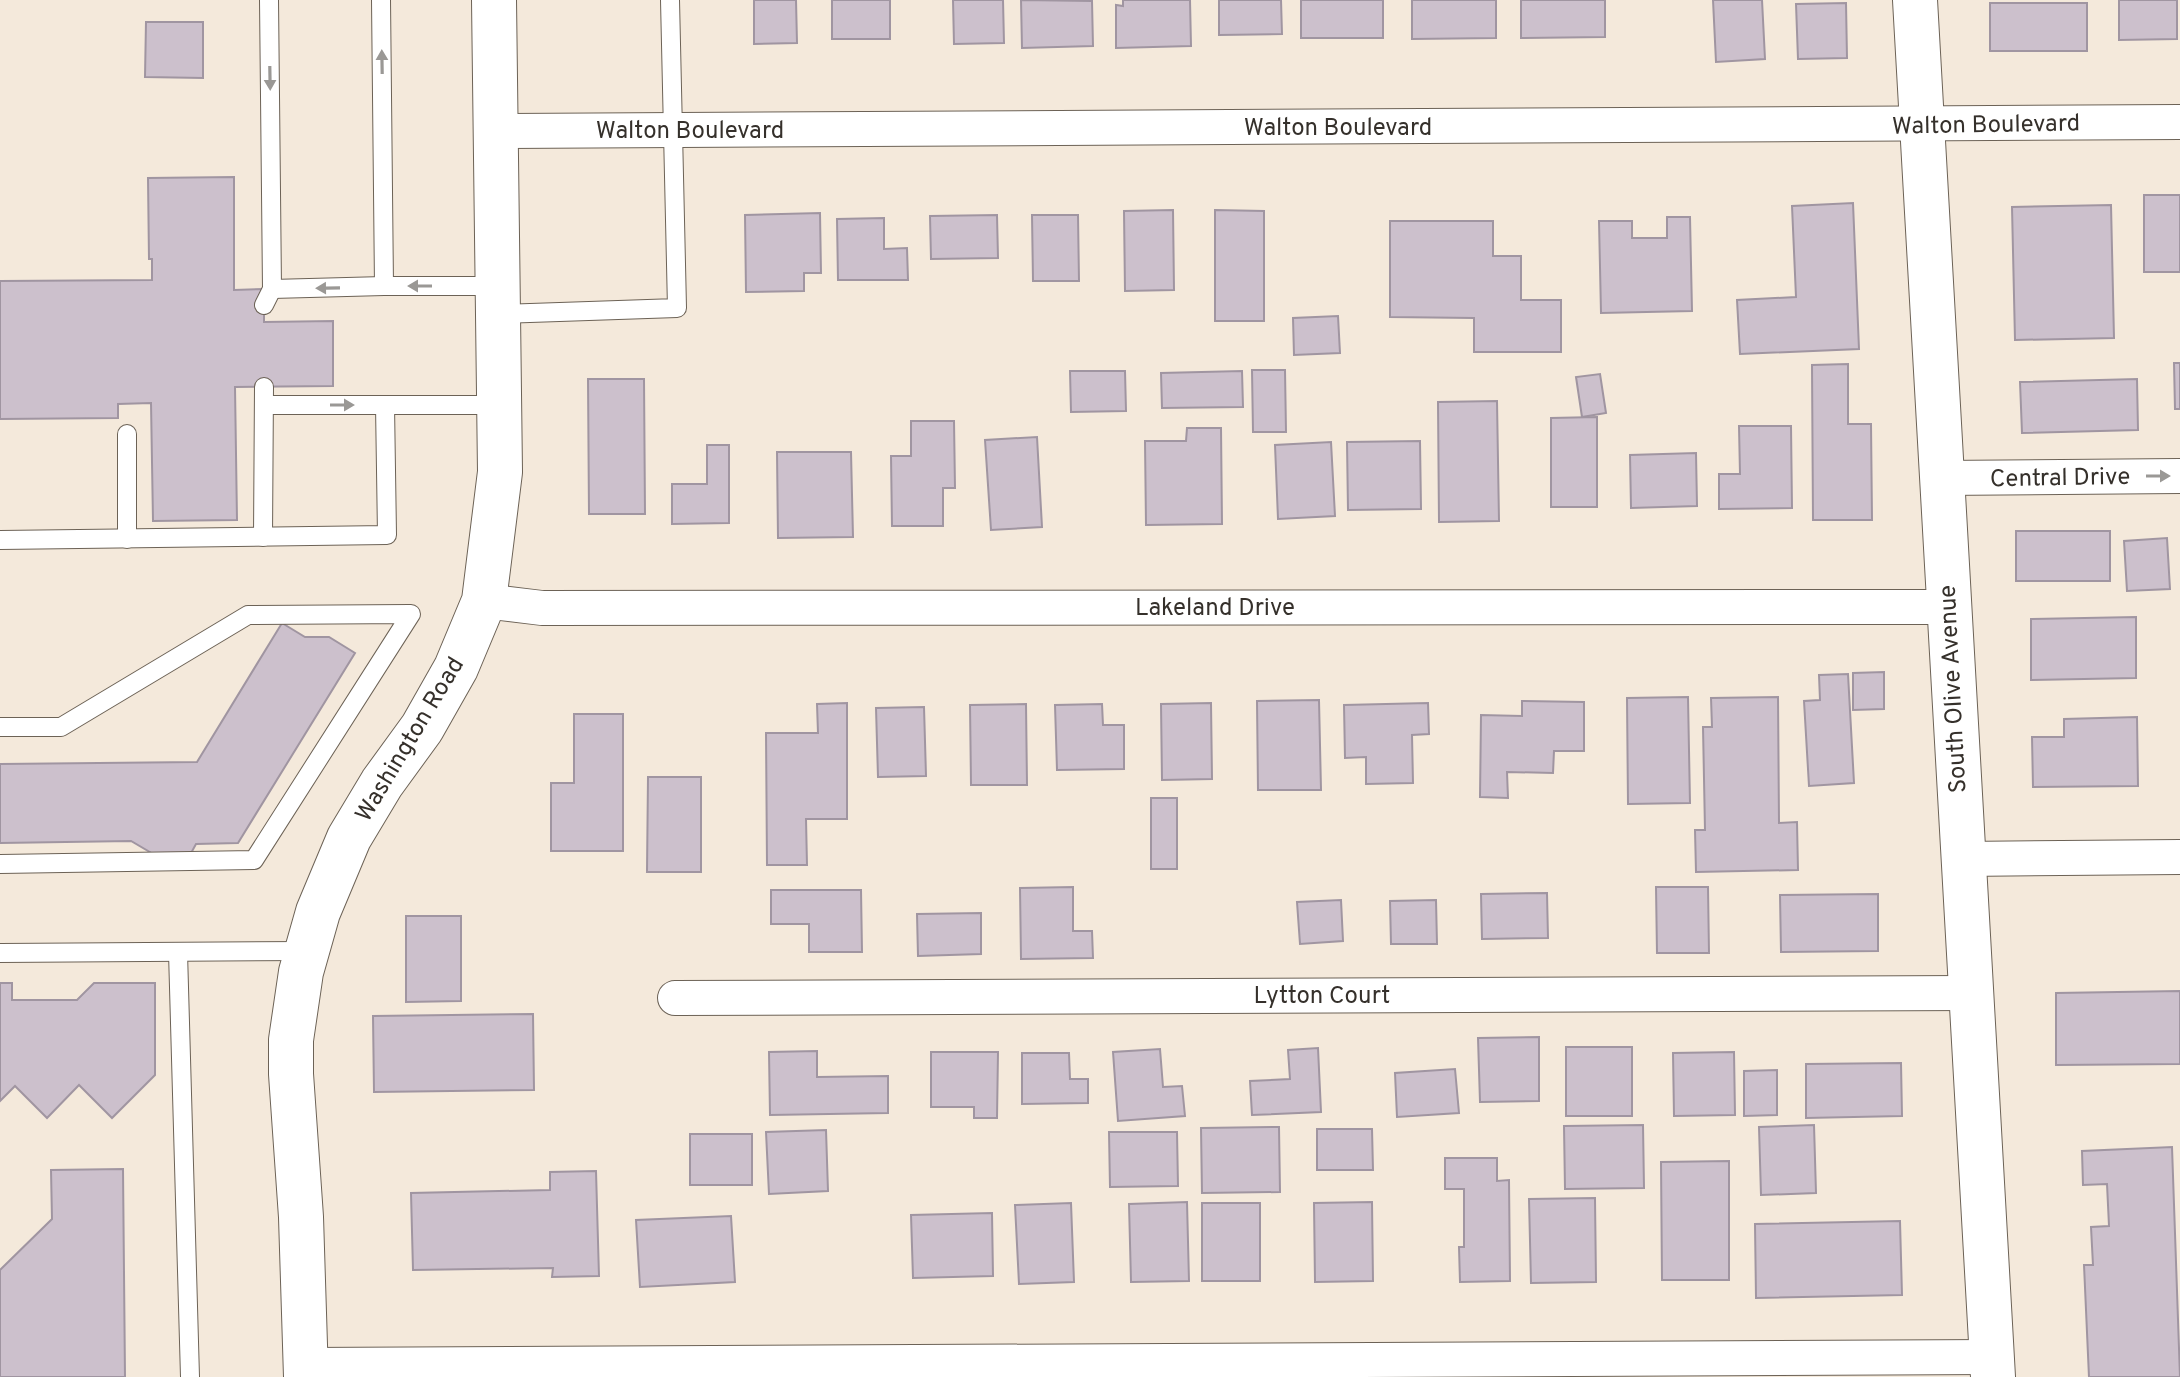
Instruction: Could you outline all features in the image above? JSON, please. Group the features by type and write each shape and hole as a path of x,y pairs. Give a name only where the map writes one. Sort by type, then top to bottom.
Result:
{"street":[{"name":"Washington Road","path":"306,1371 291,1040 307,951 318,912 349,838 382,783 422,728 456,668 484,601 500,472 494,0"},
{"name":"South Olive Avenue","path":"1915,0 1992,1367"},
{"name":"Walton Boulevard","path":"495,131 2180,122"},
{"name":"Central Drive","path":"1940,478 2180,476"},
{"name":"Lakeland Drive","path":"484,601 542,608 1947,607"},
{"path":"1962,859 2180,857"},
{"name":"Lytton Court","path":"675,998 1970,993"},
{"path":"306,1371 1992,1367"}],"lane":[{"path":"269,0 268,297 384,286 498,300 677,308 670,0"},
{"path":"381,0 384,286"},
{"path":"263,537 264,396 385,405 499,405"},
{"path":"0,540 387,535 385,405"},
{"path":"127,434 127,539"},
{"path":"0,727 61,727 248,615 411,614 254,860 0,864"},
{"path":"0,953 307,951"},
{"path":"178,952 190,1377"}],"building":[{"path":"754,0 796,0 797,43 754,44"},
{"path":"832,0 890,0 890,39 832,39"},
{"path":"953,0 1003,0 1004,43 954,44"},
{"path":"1021,0 1092,1 1093,46 1022,48"},
{"path":"1123,0 1190,0 1191,46 1116,48 1116,5 1123,6"},
{"path":"1219,0 1281,0 1282,34 1219,35"},
{"path":"1301,0 1383,0 1383,38 1301,38"},
{"path":"1412,0 1496,0 1496,38 1412,39"},
{"path":"1521,0 1605,0 1605,37 1521,38"},
{"path":"1713,0 1762,0 1765,59 1716,62"},
{"path":"2119,0 2177,0 2177,39 2119,40"},
{"path":"1846,3 1847,58 1798,59 1796,4"},
{"path":"1990,3 2087,3 2087,51 1990,51"},
{"path":"146,22 203,22 203,78 145,77"},
{"path":"234,177 234,290 264,289 264,322 333,321 333,386 235,387 237,520 153,521 151,403 118,404 118,418 0,419 0,281 152,280 148,178"},
{"path":"2144,195 2180,195 2180,272 2144,272"},
{"path":"1853,203 1859,349 1740,354 1737,300 1796,297 1792,206"},
{"path":"2111,205 2114,338 2015,340 2012,207"},
{"path":"1173,210 1174,290 1125,291 1124,211"},
{"path":"1215,210 1264,211 1264,321 1215,321"},
{"path":"820,213 821,273 804,273 804,291 746,292 745,215"},
{"path":"997,215 998,258 931,259 930,216"},
{"path":"1032,215 1078,215 1079,281 1033,281"},
{"path":"1667,217 1690,217 1692,311 1601,313 1599,221 1632,221 1632,238 1667,238"},
{"path":"884,218 884,249 907,248 908,280 838,280 837,219"},
{"path":"1390,221 1493,221 1493,256 1521,256 1521,300 1561,300 1561,352 1474,352 1474,318 1390,317"},
{"path":"1338,316 1340,353 1294,355 1293,318"},
{"path":"2174,363 2180,363 2180,409 2175,409"},
{"path":"1848,364 1848,424 1871,424 1872,520 1813,520 1812,365"},
{"path":"1252,370 1285,370 1286,432 1253,432"},
{"path":"1070,371 1125,371 1126,411 1071,412"},
{"path":"1242,371 1243,407 1162,408 1161,373"},
{"path":"1600,374 1606,413 1582,417 1576,377"},
{"path":"588,379 644,379 645,514 589,514"},
{"path":"2137,379 2138,430 2022,433 2020,382"},
{"path":"1497,401 1499,521 1439,522 1438,402"},
{"path":"1597,417 1597,507 1551,507 1551,418"},
{"path":"911,421 954,421 955,488 943,488 943,526 892,526 891,456 911,456"},
{"path":"1739,426 1791,426 1792,508 1719,509 1719,474 1740,474"},
{"path":"1187,428 1221,428 1222,524 1146,525 1145,441 1186,441"},
{"path":"1037,437 1042,527 991,530 985,440"},
{"path":"1420,441 1421,509 1348,510 1347,442"},
{"path":"1331,442 1335,516 1278,519 1275,445"},
{"path":"707,445 729,445 729,523 672,524 672,484 707,484"},
{"path":"777,452 851,452 853,537 778,538"},
{"path":"1696,453 1697,506 1631,508 1630,455"},
{"path":"2016,531 2110,531 2110,581 2016,581"},
{"path":"2167,538 2170,589 2127,591 2124,541"},
{"path":"2136,617 2136,678 2031,680 2031,619"},
{"path":"282,623 305,637 329,637 355,653 238,843 196,844 190,855 155,855 131,841 0,843 0,764 197,762"},
{"path":"1884,672 1884,709 1853,710 1853,673"},
{"path":"1848,674 1854,783 1809,786 1804,701 1820,700 1819,675"},
{"path":"1688,697 1690,803 1628,804 1627,698"},
{"path":"1778,697 1779,823 1797,822 1798,870 1696,872 1695,830 1705,830 1703,727 1712,727 1711,698"},
{"path":"1319,700 1321,790 1258,790 1257,701"},
{"path":"1522,701 1584,702 1584,751 1554,751 1553,773 1507,772 1508,798 1480,797 1481,715 1522,716"},
{"path":"847,703 847,819 806,819 807,865 767,865 766,733 818,733 817,704"},
{"path":"1211,703 1212,779 1162,780 1161,704"},
{"path":"1428,703 1429,734 1412,735 1413,783 1366,784 1366,757 1345,758 1344,705"},
{"path":"1026,704 1027,785 971,785 970,705"},
{"path":"1102,704 1103,725 1124,725 1124,769 1057,770 1055,705"},
{"path":"924,707 926,776 878,777 876,708"},
{"path":"574,714 623,714 623,851 551,851 551,783 574,783"},
{"path":"2137,717 2138,786 2033,787 2032,737 2064,737 2064,719"},
{"path":"648,777 701,777 701,872 647,872"},
{"path":"1151,798 1177,798 1177,869 1151,869"},
{"path":"1073,887 1073,931 1092,931 1093,958 1021,959 1020,888"},
{"path":"1656,887 1708,887 1709,953 1657,953"},
{"path":"771,890 861,890 862,952 809,952 809,924 771,924"},
{"path":"1547,893 1548,938 1482,939 1481,894"},
{"path":"1878,894 1878,951 1781,952 1780,895"},
{"path":"1341,900 1343,941 1300,944 1297,902"},
{"path":"1436,900 1437,944 1391,944 1390,901"},
{"path":"981,913 981,954 918,956 917,914"},
{"path":"406,916 461,916 461,1001 406,1002"},
{"path":"0,983 12,983 12,1000 77,1000 94,983 155,983 155,1075 112,1118 79,1085 47,1118 15,1086 0,1101"},
{"path":"2180,991 2180,1064 2056,1065 2056,993"},
{"path":"533,1014 534,1090 374,1092 373,1016"},
{"path":"1539,1037 1539,1101 1480,1102 1478,1038"},
{"path":"1566,1047 1632,1047 1632,1116 1566,1116"},
{"path":"1318,1048 1321,1112 1252,1115 1250,1081 1290,1079 1288,1050"},
{"path":"1160,1049 1163,1087 1182,1086 1185,1116 1118,1121 1113,1052"},
{"path":"817,1051 817,1077 888,1076 888,1113 770,1115 769,1052"},
{"path":"931,1052 998,1052 997,1118 974,1118 974,1107 931,1107"},
{"path":"1734,1052 1735,1115 1674,1116 1673,1053"},
{"path":"1022,1053 1069,1053 1070,1079 1088,1079 1088,1103 1022,1104"},
{"path":"1901,1063 1902,1116 1806,1118 1806,1064"},
{"path":"1455,1069 1459,1113 1397,1117 1395,1073"},
{"path":"1777,1070 1777,1115 1744,1116 1744,1071"},
{"path":"1643,1125 1644,1188 1565,1189 1564,1126"},
{"path":"1814,1125 1816,1193 1761,1195 1759,1127"},
{"path":"1279,1127 1280,1192 1202,1193 1201,1128"},
{"path":"1317,1129 1372,1129 1373,1170 1317,1170"},
{"path":"826,1130 828,1191 769,1194 766,1132"},
{"path":"1109,1132 1177,1132 1178,1186 1110,1187"},
{"path":"690,1134 752,1134 752,1185 690,1185"},
{"path":"2172,1147 2180,1377 2089,1377 2084,1265 2093,1265 2091,1227 2109,1226 2107,1184 2083,1185 2082,1151"},
{"path":"1445,1158 1497,1158 1497,1181 1509,1180 1510,1281 1460,1282 1459,1247 1464,1247 1464,1189 1445,1189"},
{"path":"1729,1161 1729,1280 1662,1280 1661,1162"},
{"path":"123,1169 125,1377 0,1377 0,1270 52,1219 51,1170"},
{"path":"596,1171 599,1276 552,1277 553,1268 413,1270 411,1193 550,1190 550,1172"},
{"path":"1595,1198 1596,1282 1531,1283 1529,1199"},
{"path":"1187,1202 1189,1281 1131,1282 1129,1204"},
{"path":"1372,1202 1373,1281 1315,1282 1314,1203"},
{"path":"1071,1203 1074,1282 1019,1284 1015,1205"},
{"path":"1202,1203 1260,1203 1260,1281 1202,1281"},
{"path":"992,1213 993,1276 913,1278 911,1215"},
{"path":"731,1216 735,1282 640,1287 636,1220"},
{"path":"1900,1221 1902,1295 1756,1298 1755,1224"}]}
